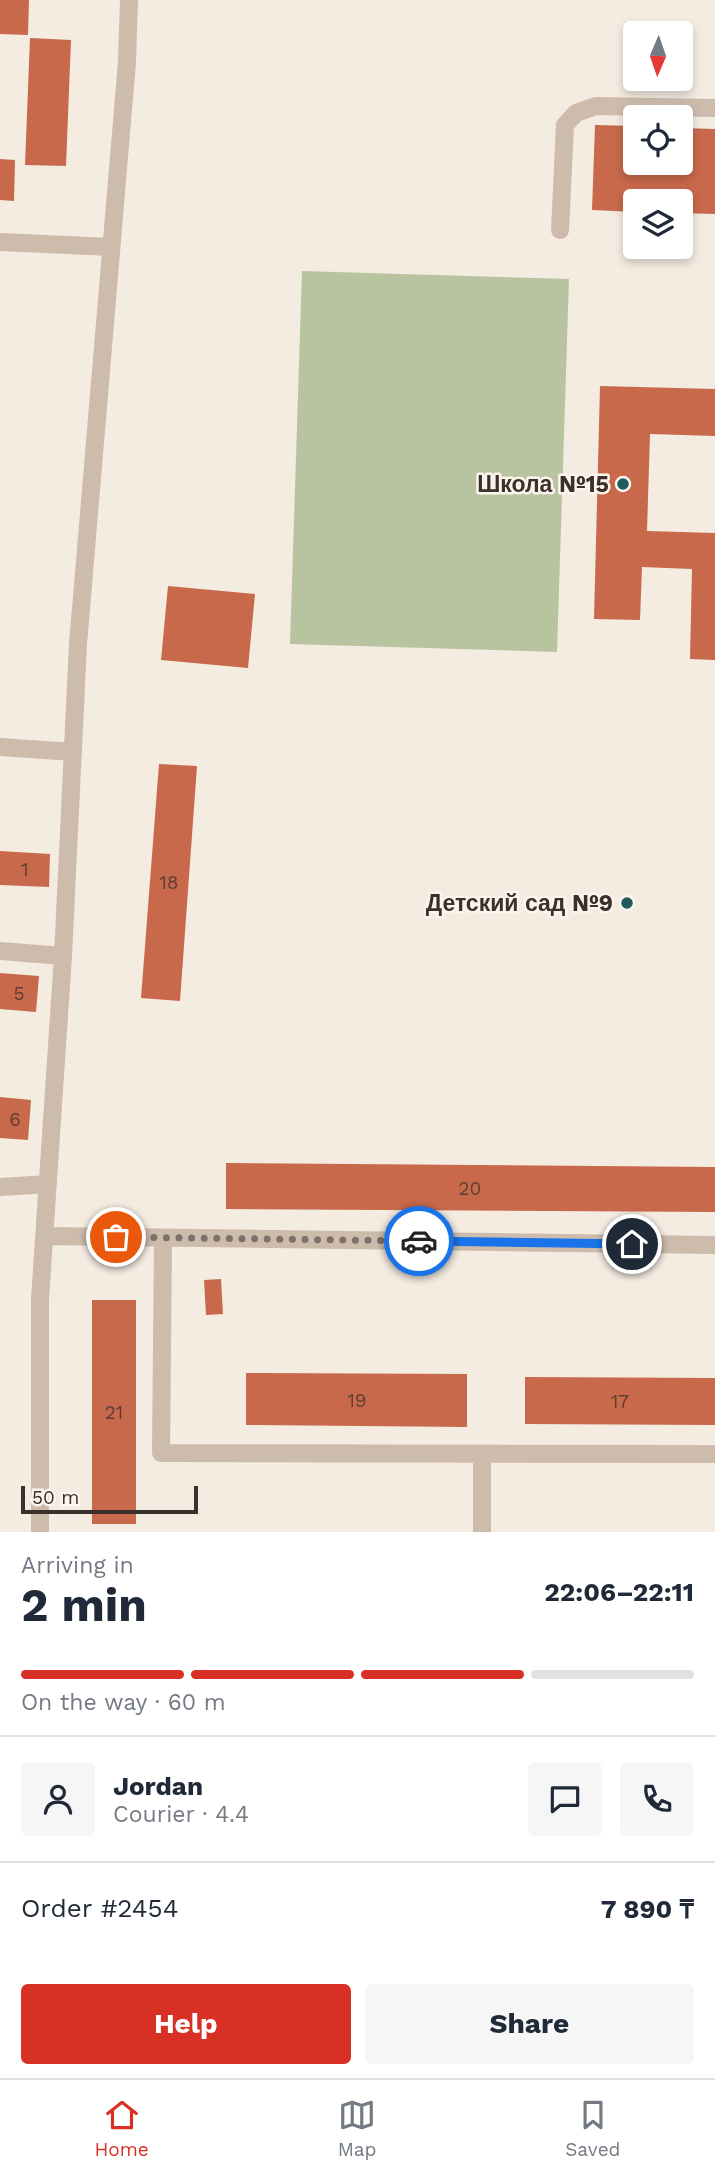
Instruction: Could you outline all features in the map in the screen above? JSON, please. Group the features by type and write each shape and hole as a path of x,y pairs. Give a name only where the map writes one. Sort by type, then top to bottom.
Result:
{"street":[{"path":"40,1532 40,1299 63,956 78,644 130,0"},
{"path":"560,229 565,125 576,113 596,106 715,108"},
{"path":"0,242 111,247"},
{"path":"0,747 73,752"},
{"path":"0,951 63,956"},
{"path":"0,1187 48,1184"},
{"path":"45,1236 715,1245"},
{"path":"163,1238 161,1453 715,1454"},
{"path":"482,1454 482,1532"}],"green space":[{"path":"302,271 569,279 557,652 290,644"}],"building":[{"path":"0,0 29,0 28,35 0,34"},
{"path":"30,38 71,40 66,166 25,165"},
{"path":"595,125 623,126 623,175 693,175 693,128 715,129 715,214 693,213 693,189 623,189 623,211 592,210"},
{"path":"0,159 15,160 14,201 0,200"},
{"name":"Школа №15","path":"600,386 715,389 715,436 650,434 647,531 715,533 715,660 690,659 692,569 642,567 640,620 594,619"},
{"path":"168,586 255,594 248,668 161,660"},
{"path":"159,764 197,766 180,1001 141,998"},
{"path":"0,851 50,854 49,887 0,885"},
{"path":"0,973 39,976 36,1012 0,1009"},
{"path":"0,1097 31,1100 28,1140 0,1138"},
{"path":"226,1163 715,1167 715,1212 226,1209"},
{"path":"221,1279 223,1314 206,1315 204,1280"},
{"path":"92,1300 136,1300 136,1524 92,1524"},
{"path":"246,1373 467,1374 467,1427 246,1425"},
{"path":"525,1377 715,1378 715,1425 525,1424"}],"way so far":[{"path":"116,1237 419,1241"}],"place":[{"name":"Школа №15","path":"623,484"},
{"name":"Детский сад №9","path":"627,903"}],"route":[{"path":"419,1241 632,1244"}]}
